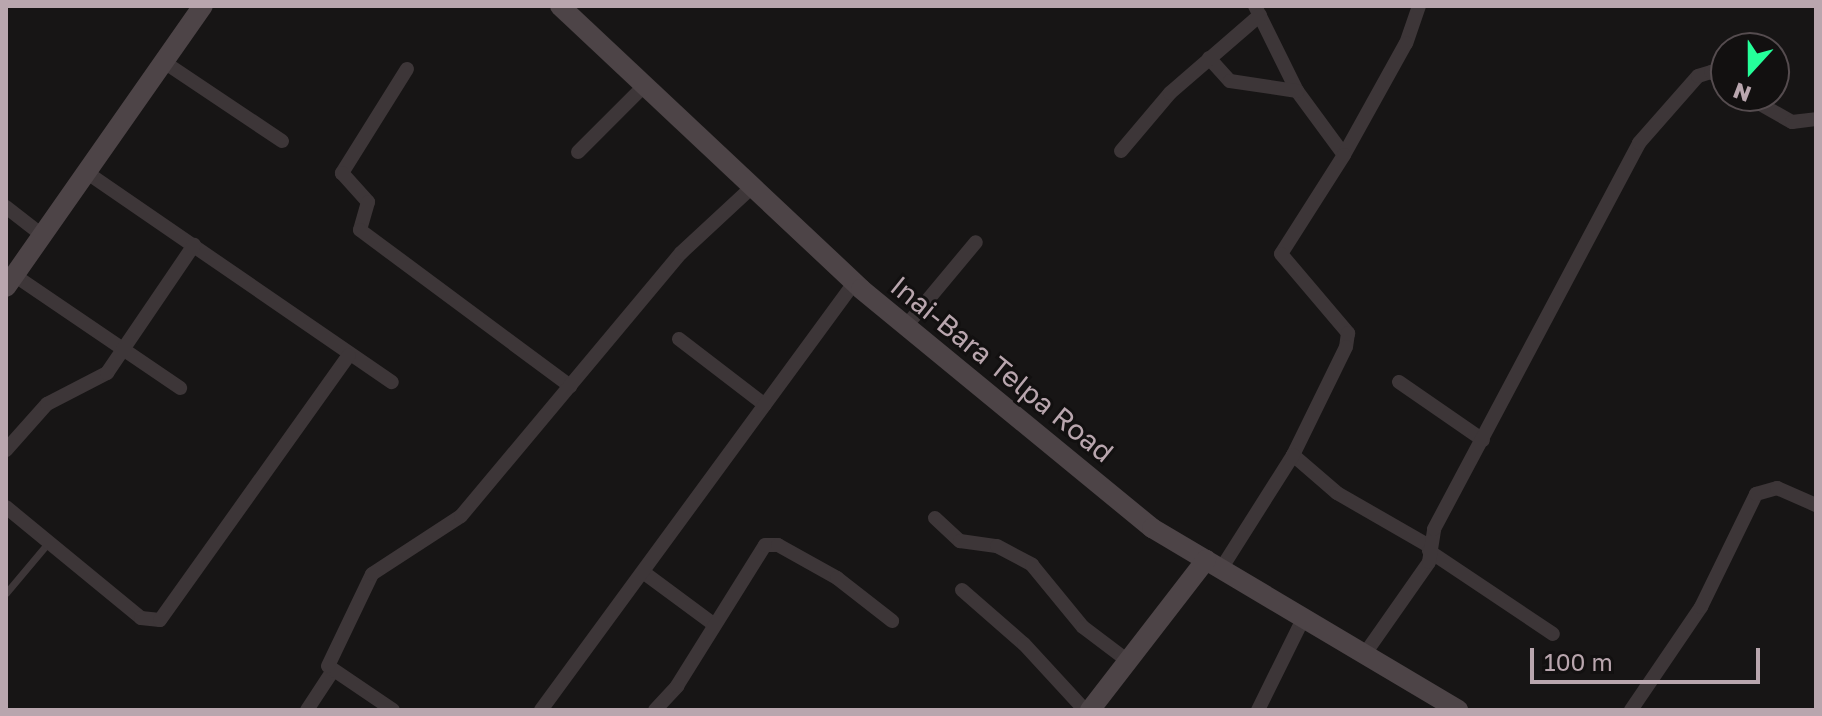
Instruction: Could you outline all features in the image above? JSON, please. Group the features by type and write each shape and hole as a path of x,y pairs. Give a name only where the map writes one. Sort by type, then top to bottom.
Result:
{"street":[{"path":"180,388 10,281 203,6"},
{"name":"Inai-Bara Telpa Road","path":"560,6 854,283 1152,528 1458,710"},
{"path":"962,590 1024,644 1087,710 1214,564 1293,455 1349,339 1346,327 1287,264 1282,249 1344,155 1406,43 1419,6"},
{"path":"1121,151 1170,93 1257,10 1297,91 1344,155"},
{"path":"1209,58 1230,81 1297,91"},
{"path":"164,62 282,141"},
{"path":"407,69 343,171 345,180 368,202 360,230 570,386"},
{"path":"1364,655 1426,567 1429,549 1483,440 1639,143 1698,76 1710,72"},
{"path":"578,152 646,84"},
{"path":"1774,112 1792,122 1816,119"},
{"path":"86,172 392,382"},
{"path":"393,710 332,672 328,666 372,574 461,516 681,253 753,186"},
{"path":"6,207 42,235"},
{"path":"906,326 976,242"},
{"path":"6,450 38,412 95,384 124,350 194,245"},
{"path":"541,710 854,283"},
{"path":"679,339 765,405"},
{"path":"6,507 141,618 160,620 349,355"},
{"path":"1399,382 1483,440"},
{"path":"1293,455 1337,493 1429,549 1553,634"},
{"path":"1631,710 1701,607 1756,494 1777,488 1816,505"},
{"path":"935,518 960,541 997,546 1032,565 1083,627 1128,661"},
{"path":"655,710 677,686 712,623 761,549 773,544 837,578 892,621"},
{"path":"643,572 712,623"},
{"path":"1258,710 1303,619"},
{"path":"307,710 332,672"}],"lane":[{"path":"6,593 49,542"}]}
